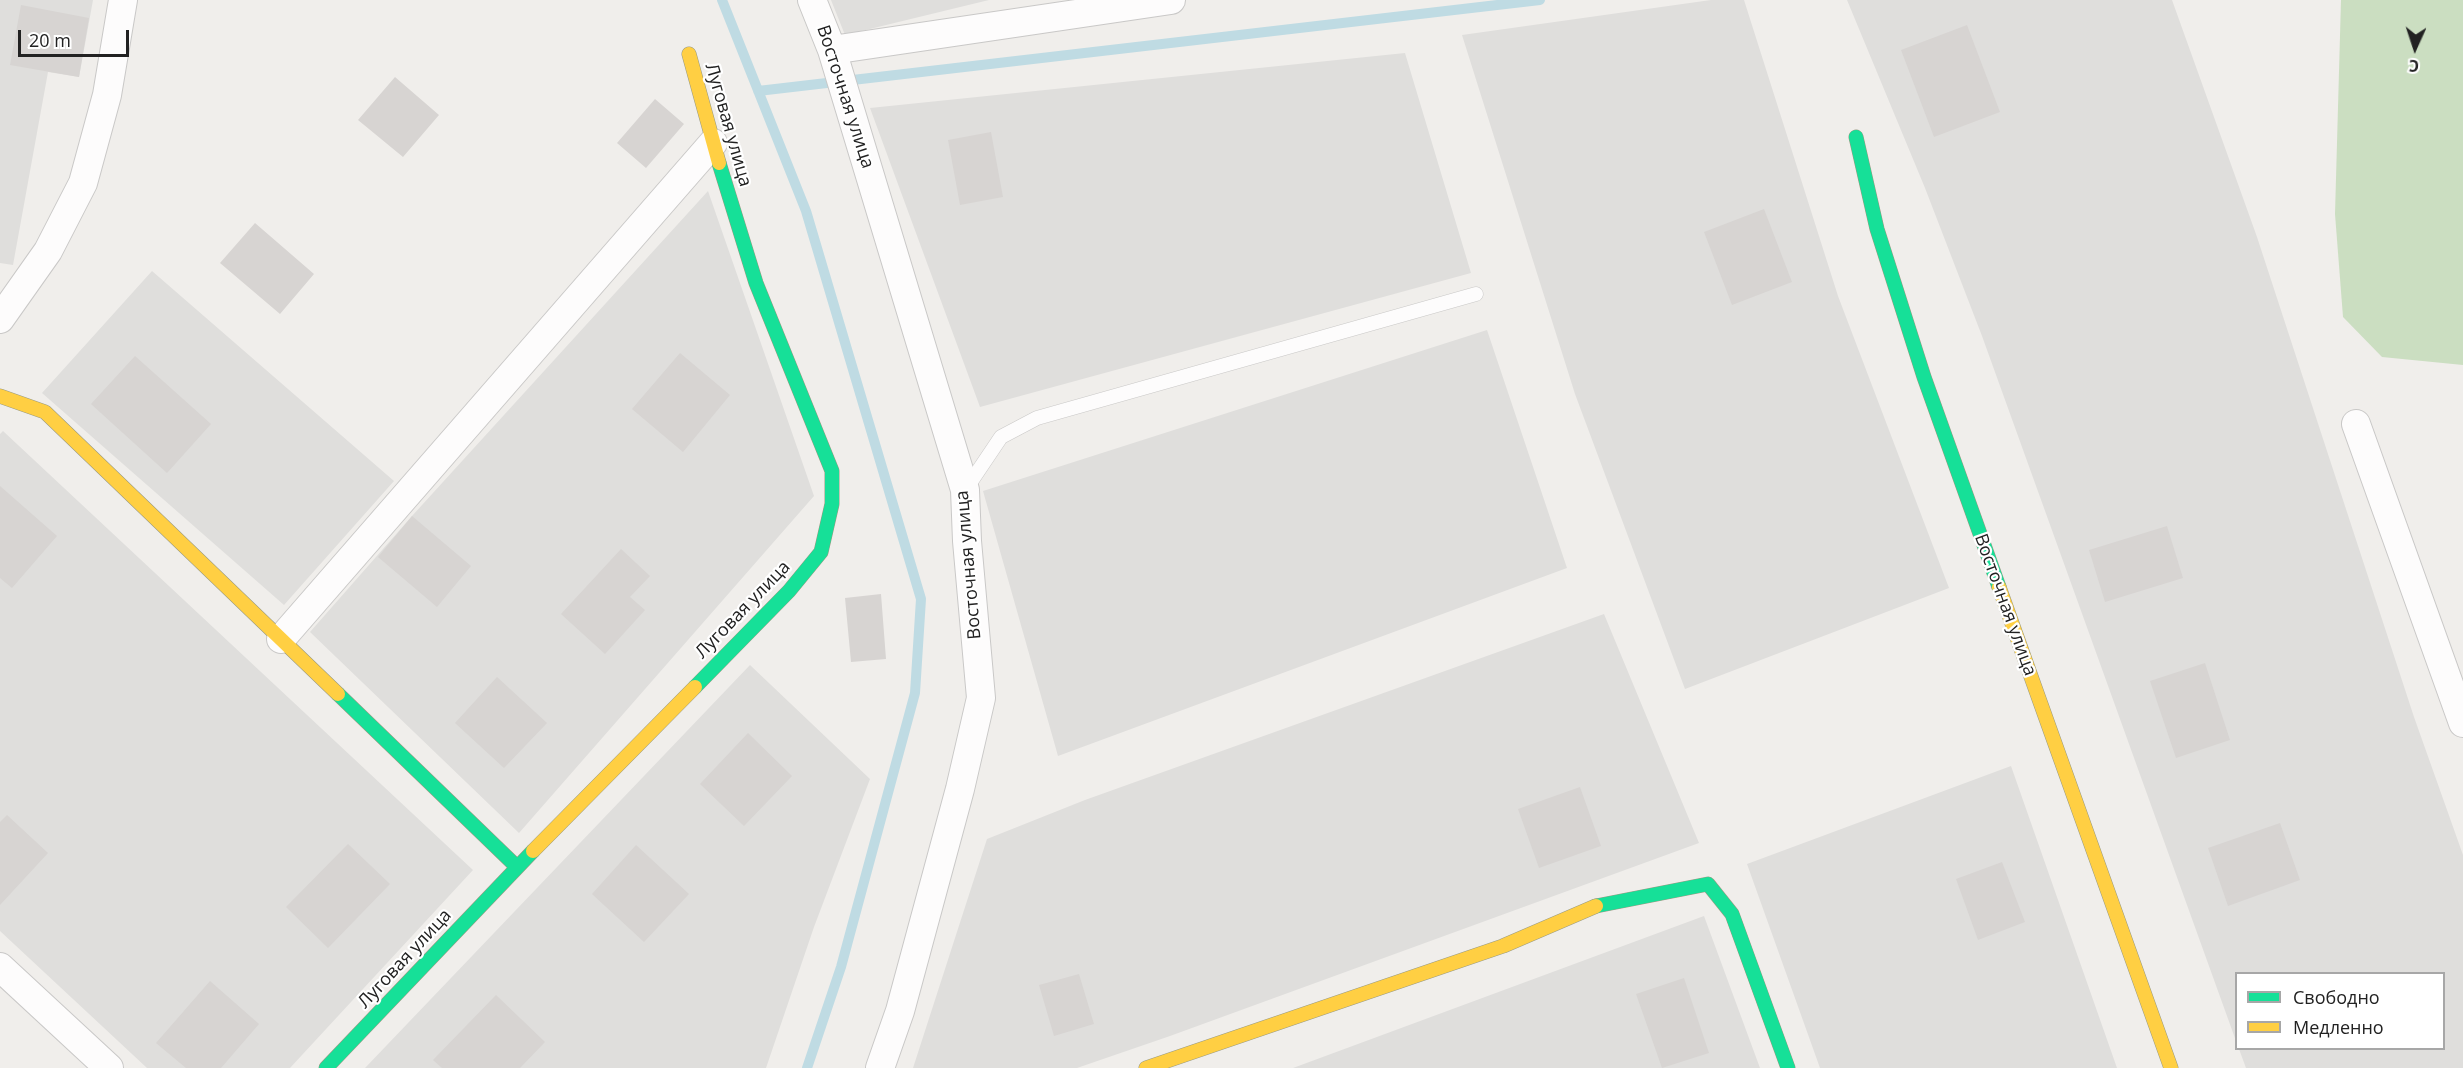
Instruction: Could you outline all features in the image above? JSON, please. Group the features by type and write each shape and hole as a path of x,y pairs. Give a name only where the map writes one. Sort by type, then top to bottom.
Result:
{"street":[{"path":"0,319 48,251 83,183 107,95 123,0"},
{"name":"Восточная улица","path":"812,0 834,57 965,490 967,541 981,698 960,789 900,1011 880,1068"},
{"path":"834,57 1170,0"},
{"name":"Луговая улица","path":"327,1068 517,867 781,599 821,552 832,504 832,471 756,283 713,143 689,54"},
{"name":"Восточная улица","path":"1856,137 1877,229 1924,376 2170,1068"},
{"path":"280,639 713,143"},
{"path":"0,396 45,412 517,867"},
{"path":"2356,424 2463,723"},
{"path":"1146,1068 1503,946 1594,906 1708,884 1732,914 1788,1068"},
{"path":"0,967 109,1068"}],"lane":[{"path":"965,490 1001,437 1037,418 1476,294"}],"shaded area":[{"path":"0,0 93,0 79,77 48,72 13,265 0,263"},
{"path":"831,0 989,0 845,35"},
{"path":"1711,0 1744,0 1838,296 1949,588 1685,689 1575,394 1462,35"},
{"path":"1847,0 2172,0 2257,237 2414,717 2463,855 2463,1068 2246,1068 2239,1050 2445,1050 2445,972 2235,972 2235,1038 1982,336 1925,188"},
{"path":"1405,53 1471,273 980,407 870,108"},
{"path":"708,191 814,496 519,833 310,632 412,516"},
{"path":"152,271 394,481 284,605 42,393"},
{"path":"1487,330 1567,568 1058,756 983,491"},
{"path":"3,431 473,870 290,1068 147,1068 0,931 0,434"},
{"path":"1604,614 1699,843 1077,1068 913,1068 987,839 1085,800"},
{"path":"750,665 870,779 814,927 766,1068 365,1068"},
{"path":"2011,766 2117,1068 1820,1068 1747,864"},
{"path":"1704,916 1760,1068 1293,1068"}],"green space":[{"path":"2341,0 2463,0 2463,365 2382,357 2343,317 2335,214"}],"building":[{"path":"21,5 89,18 79,77 10,65"},
{"path":"1967,25 2000,112 1934,137 1901,50"},
{"path":"395,77 439,115 403,157 358,120"},
{"path":"655,99 684,124 646,168 617,143"},
{"path":"991,132 1003,197 960,205 948,140"},
{"path":"1764,209 1792,282 1732,305 1704,232"},
{"path":"255,223 314,274 280,314 220,263"},
{"path":"680,353 730,395 683,452 632,409"},
{"path":"135,356 211,424 167,473 91,404"},
{"path":"0,486 57,536 12,588 0,578"},
{"path":"412,516 471,566 437,607 378,557"},
{"path":"2167,526 2183,578 2105,602 2089,550"},
{"path":"621,549 650,576 630,597 645,610 605,654 561,614"},
{"path":"881,594 886,659 851,662 845,598"},
{"path":"2205,663 2230,740 2176,758 2150,681"},
{"path":"497,677 547,723 504,768 455,723"},
{"path":"748,733 792,776 744,826 700,784"},
{"path":"1580,787 1601,846 1539,868 1518,809"},
{"path":"7,815 48,853 0,905 0,822"},
{"path":"2280,823 2300,880 2228,906 2208,848"},
{"path":"348,844 390,884 328,948 286,907"},
{"path":"636,845 689,894 644,942 592,894"},
{"path":"2002,862 2025,922 1978,940 1956,879"},
{"path":"1079,974 1094,1024 1054,1036 1039,985"},
{"path":"1684,978 1709,1053 1662,1068 1636,994"},
{"path":"210,981 259,1024 221,1068 186,1068 156,1043"},
{"path":"496,995 545,1042 520,1068 442,1068 433,1060"}],"waterway":[{"path":"722,0 806,211 921,599 915,693 841,967 807,1068"},
{"path":"758,91 1540,0"}],"traffic: fast":[{"path":"1856,137 1877,229 1924,377 1999,587"},
{"path":"695,687 789,591 821,552 832,504 832,471 756,283 719,163"},
{"path":"338,694 517,867"},
{"path":"326,1068 533,851"},
{"path":"1596,906 1708,884 1732,914 1788,1068"}],"traffic: slow":[{"path":"689,54 719,163"},
{"path":"0,396 45,412 338,694"},
{"path":"1999,587 2171,1068"},
{"path":"533,851 695,687"},
{"path":"1146,1068 1503,946 1596,906"}]}
